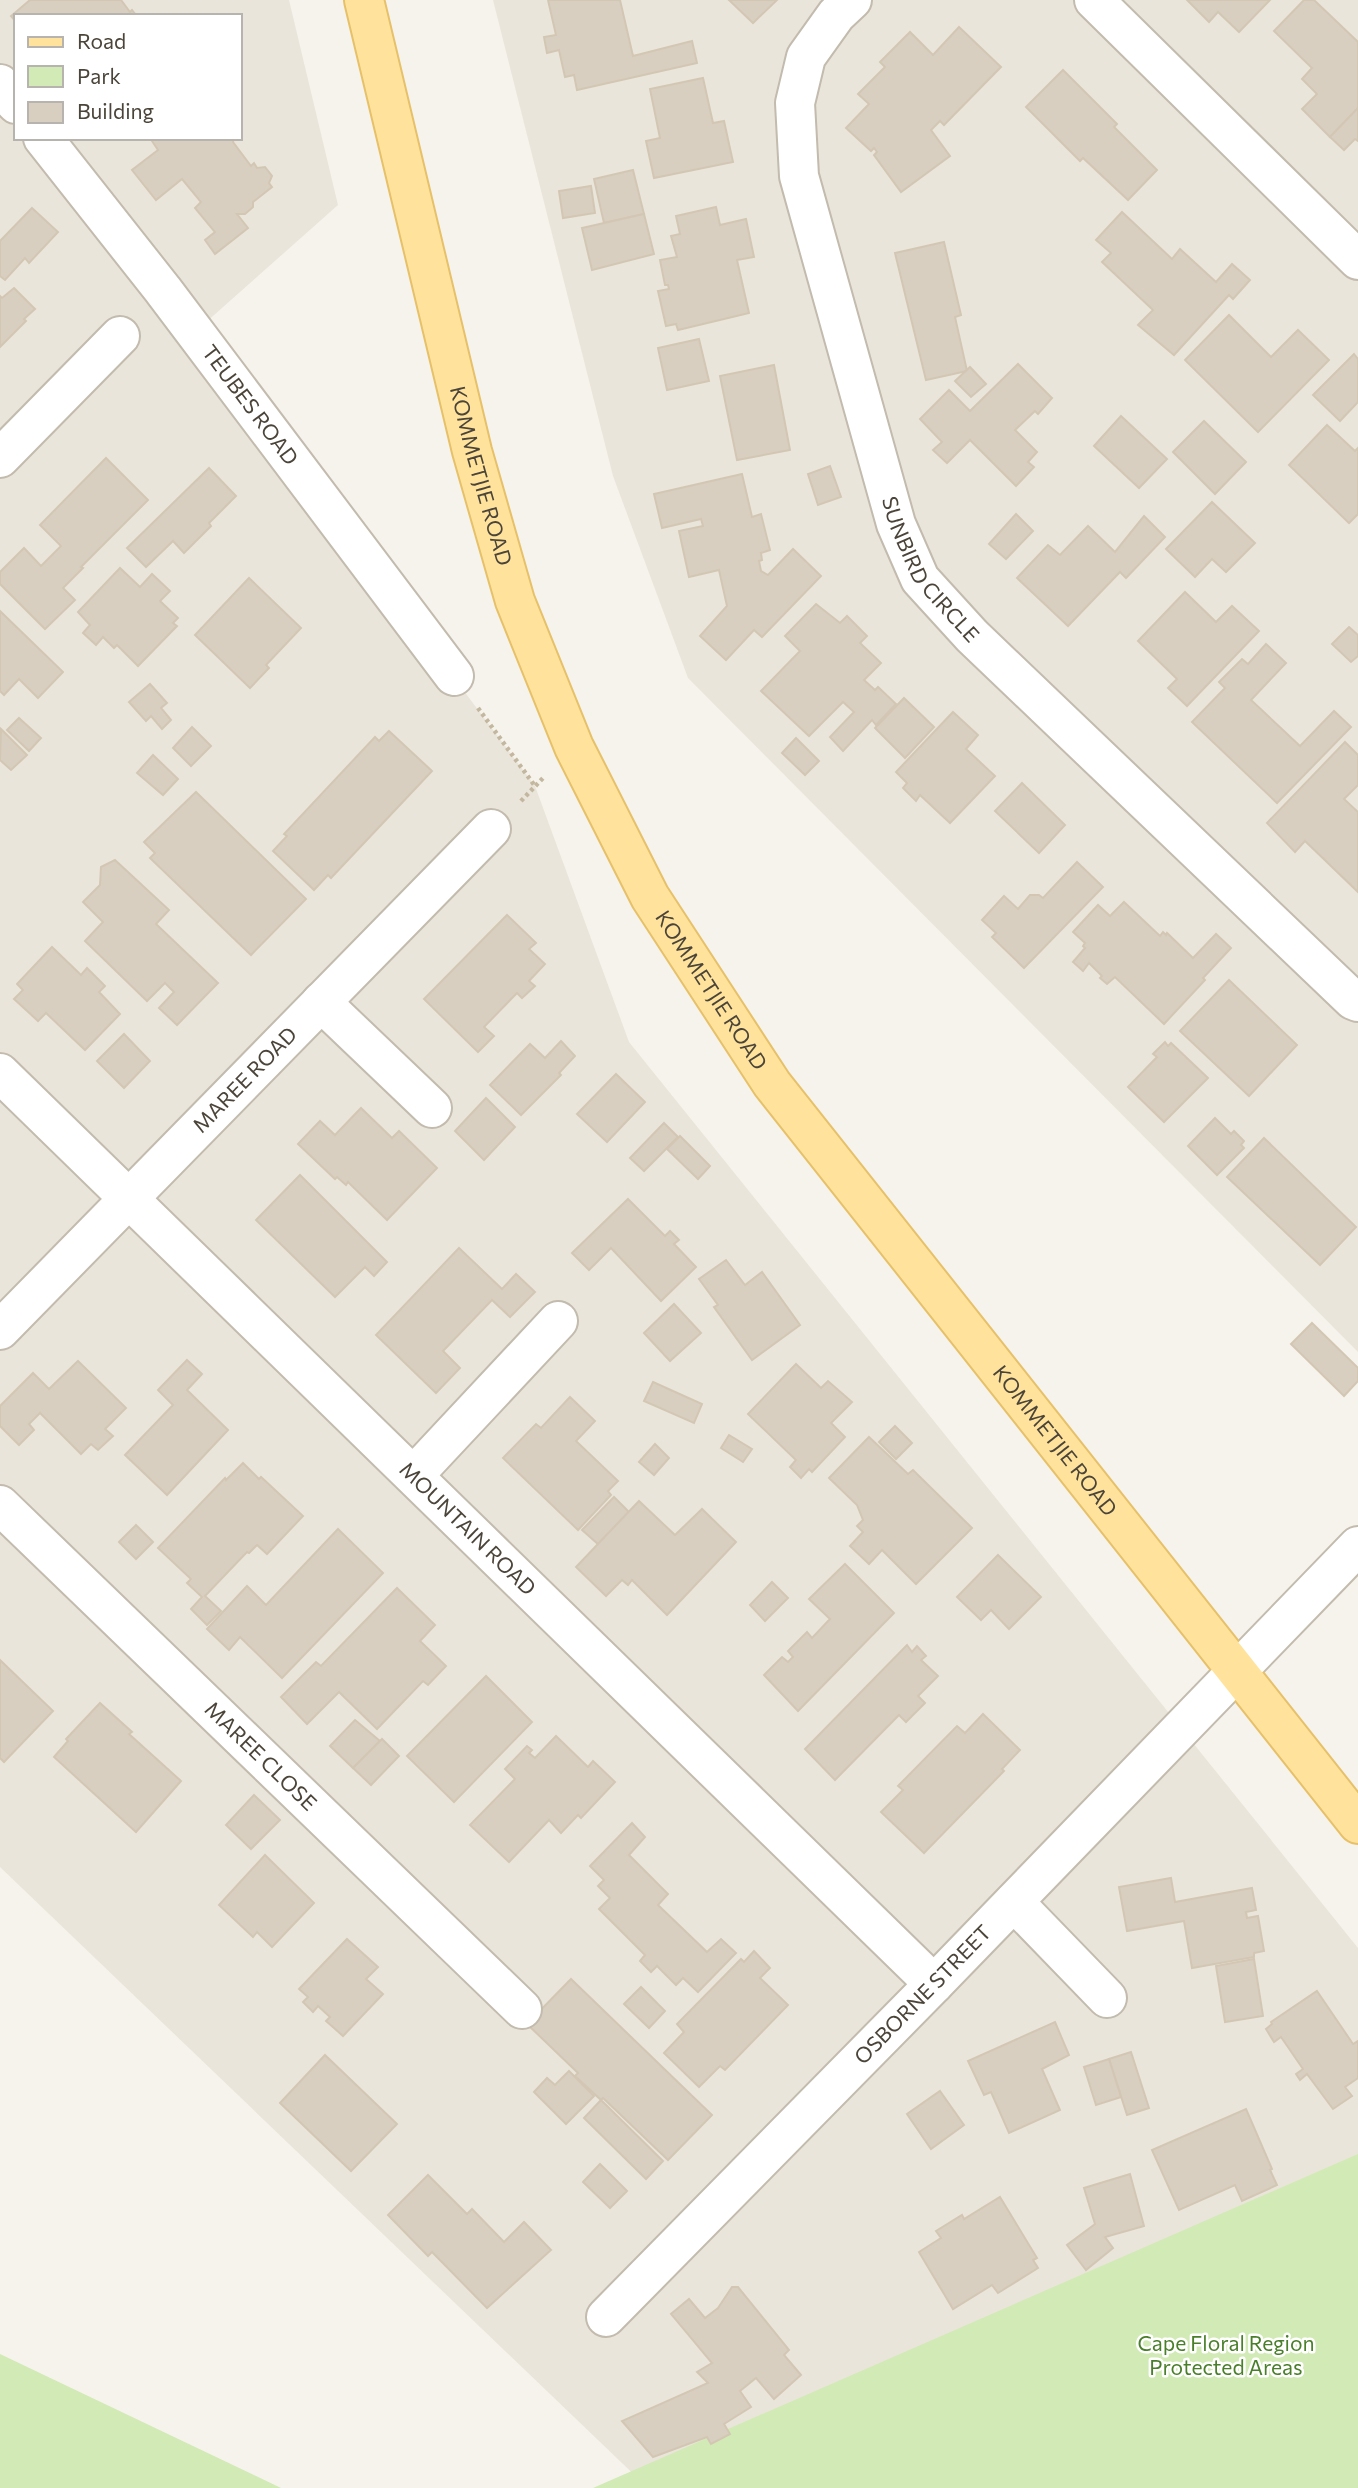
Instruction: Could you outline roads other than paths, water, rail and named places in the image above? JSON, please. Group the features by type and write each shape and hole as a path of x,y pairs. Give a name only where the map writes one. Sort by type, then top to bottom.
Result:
{"main road":[{"name":"KOMMETJIE ROAD","path":"364,0 476,463 515,601 574,747 650,897 772,1084 1358,1824"}],"street":[{"name":"SUNBIRD CIRCLE","path":"852,0 836,15 806,57 795,103 799,176 896,524 920,579 972,636 1358,1002"},
{"path":"1094,0 1358,260"},
{"path":"0,84 14,102"},
{"name":"TEUBES ROAD","path":"45,140 163,290 454,676"},
{"path":"0,458 120,336"},
{"name":"MAREE ROAD","path":"0,1331 491,829"},
{"path":"321,1002 432,1108"},
{"name":"MOUNTAIN ROAD","path":"0,1073 934,1984"},
{"path":"414,1475 558,1321"},
{"name":"MAREE CLOSE","path":"0,1505 522,2010"},
{"name":"OSBORNE STREET","path":"606,2317 1014,1902 1358,1546"},
{"path":"1014,1902 1107,1998"}],"park label":[{"name":"Cape Floral Region Protected Areas","path":"1226,2356"}]}
